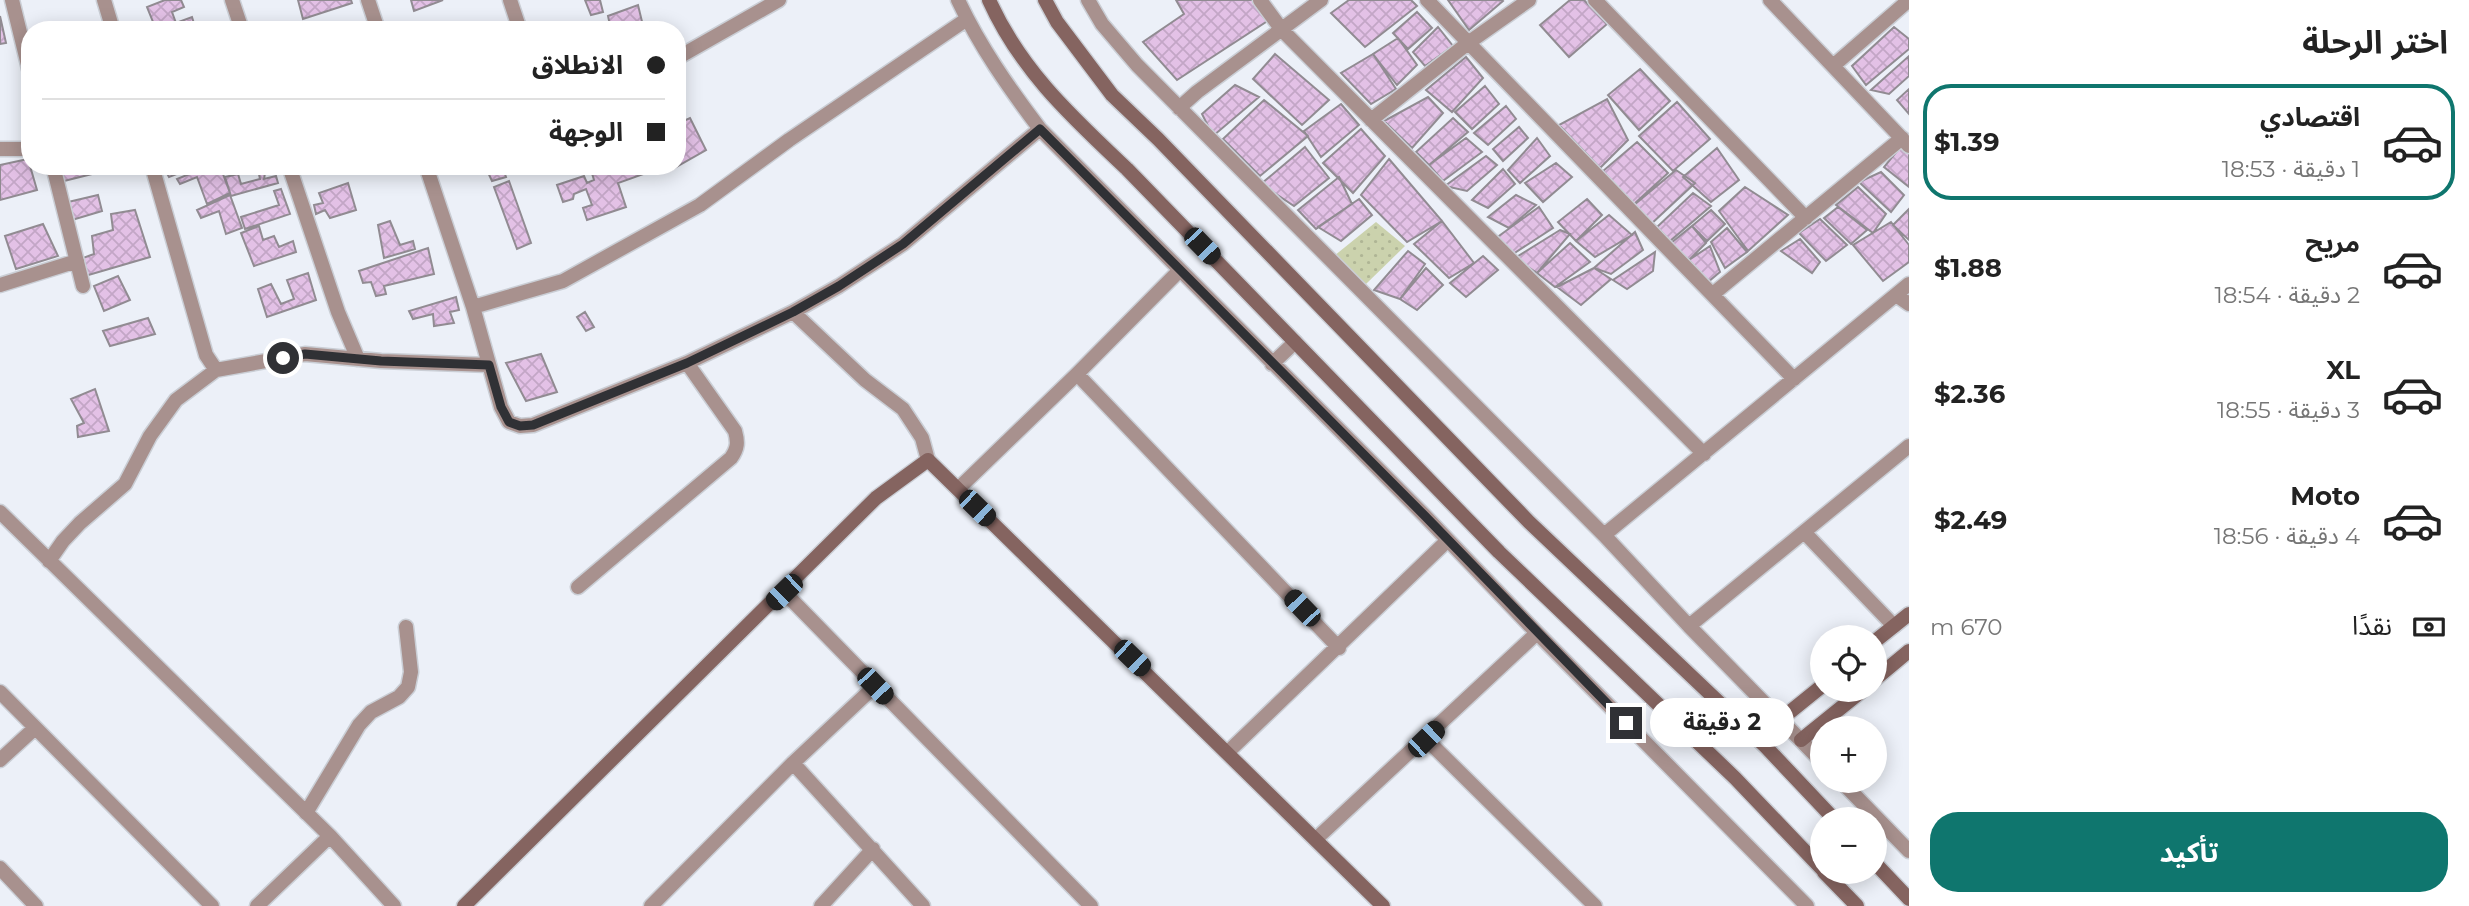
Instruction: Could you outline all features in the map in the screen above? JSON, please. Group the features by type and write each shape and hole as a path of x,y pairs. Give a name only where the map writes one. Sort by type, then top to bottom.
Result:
{"main road":[{"path":"989,0 998,21 1030,70 1078,123 1128,169 1499,552 1735,778 1810,856"},
{"path":"1045,0 1057,22 1112,95 1158,139 1529,522 1766,747 1823,807"},
{"path":"464,906 876,498 928,460 1383,906"},
{"path":"1887,632 1909,614"},
{"path":"1887,669 1909,651"},
{"path":"1780,720 1810,696"},
{"path":"1801,740 1848,702"},
{"path":"1887,876 1909,899"},
{"path":"1836,884 1857,906"}],"street":[{"path":"12,0 21,36"},
{"path":"104,0 110,21"},
{"path":"232,0 239,21"},
{"path":"368,0 375,21"},
{"path":"510,0 517,21"},
{"path":"686,53 779,0"},
{"path":"958,0 1004,81 1040,129 1807,906"},
{"path":"1088,0 1111,34 1178,108 1604,535 1810,749"},
{"path":"1260,0 1282,30 1704,454"},
{"path":"1178,108 1321,0"},
{"path":"1427,0 1794,379"},
{"path":"1371,120 1468,43 1529,0"},
{"path":"1595,0 1806,218"},
{"path":"1713,294 1905,142 1770,0"},
{"path":"1833,66 1909,0"},
{"path":"474,307 563,281 700,205 789,140 967,19"},
{"path":"429,175 474,307 501,407 509,422 520,426 533,425 687,363 793,312 903,244 1040,129"},
{"path":"0,149 21,149"},
{"path":"55,175 83,286"},
{"path":"155,175 206,355 216,370"},
{"path":"292,175 338,312 358,359"},
{"path":"0,285 76,261"},
{"path":"958,489 1179,271"},
{"path":"1604,535 1909,284"},
{"path":"1896,295 1909,304"},
{"path":"793,312 865,380 903,409 922,438 928,460"},
{"path":"1272,364 1295,342"},
{"path":"49,561 80,523 125,484 150,436 176,400 216,370 305,354 489,365"},
{"path":"578,587 731,458 737,449 738,440 734,431 687,363"},
{"path":"1077,374 1339,648"},
{"path":"1689,626 1909,446"},
{"path":"0,512 330,836 394,906"},
{"path":"1804,532 1894,626"},
{"path":"1228,752 1339,648 1448,540"},
{"path":"784,592 1091,906"},
{"path":"306,813 359,725 370,712 399,697 408,687 411,672 406,627"},
{"path":"1316,839 1426,739 1536,633"},
{"path":"651,906 793,763 875,686"},
{"path":"0,692 212,906"},
{"path":"0,760 35,728"},
{"path":"1426,739 1595,906"},
{"path":"793,763 923,906"},
{"path":"1853,793 1908,847"},
{"path":"257,906 330,836"},
{"path":"821,906 873,849"},
{"path":"0,868 36,906"}],"green space":[{"path":"1376,222 1405,246 1366,284 1334,256"}],"building":[{"path":"165,0 181,0 184,7 172,12 175,21 153,21 147,7"},
{"path":"298,0 351,0 352,3 303,19"},
{"path":"411,0 443,0 414,11"},
{"path":"585,0 600,0 603,12 591,15"},
{"path":"1176,0 1257,0 1272,18 1177,80 1143,42 1184,14"},
{"path":"1349,0 1411,0 1417,6 1365,47 1331,13"},
{"path":"1448,0 1502,0 1503,1 1469,30"},
{"path":"1570,0 1584,0 1607,24 1569,57 1540,25"},
{"path":"638,5 642,21 609,21 608,16"},
{"path":"1417,12 1432,28 1408,49 1393,33"},
{"path":"0,16 6,43 0,44"},
{"path":"1438,27 1453,46 1425,66 1413,52"},
{"path":"1894,27 1909,39 1909,49 1866,85 1852,66"},
{"path":"1398,38 1417,65 1397,85 1373,54"},
{"path":"1275,54 1329,100 1302,125 1253,79"},
{"path":"1373,54 1396,89 1371,104 1341,73"},
{"path":"1909,56 1909,76 1889,94 1871,90"},
{"path":"1466,57 1483,78 1452,112 1426,90"},
{"path":"1640,69 1670,101 1639,130 1608,95"},
{"path":"1235,85 1259,97 1213,136 1202,114"},
{"path":"1485,86 1499,104 1472,129 1455,112"},
{"path":"1909,89 1909,114 1897,100"},
{"path":"1428,97 1443,113 1412,148 1384,121"},
{"path":"1607,99 1628,140 1600,168 1559,125"},
{"path":"1264,100 1308,136 1260,176 1223,139"},
{"path":"1677,102 1710,139 1673,171 1639,136"},
{"path":"1341,104 1359,125 1321,157 1304,131"},
{"path":"1506,106 1516,119 1488,145 1474,133"},
{"path":"690,118 706,150 686,161 686,120"},
{"path":"1453,118 1468,132 1429,165 1416,152"},
{"path":"1519,127 1528,138 1503,161 1493,149"},
{"path":"1361,129 1385,156 1353,193 1323,163"},
{"path":"1466,138 1482,152 1443,181 1429,165"},
{"path":"1537,138 1550,156 1520,183 1508,170"},
{"path":"1637,142 1668,173 1633,205 1603,171"},
{"path":"1902,145 1909,153 1909,187 1884,167"},
{"path":"1305,147 1329,178 1294,206 1261,184"},
{"path":"1717,148 1739,180 1711,202 1683,177"},
{"path":"1486,156 1497,165 1467,191 1445,186"},
{"path":"1389,159 1442,221 1407,242 1361,195"},
{"path":"21,160 21,175 33,175 37,190 0,200 0,165"},
{"path":"1556,163 1572,177 1543,202 1525,183"},
{"path":"1503,169 1515,184 1488,208 1472,200"},
{"path":"1676,170 1695,183 1650,225 1634,205"},
{"path":"1881,172 1904,195 1891,212 1859,182"},
{"path":"58,175 88,175 60,182"},
{"path":"187,175 223,175 230,193 207,204 197,177 180,184 177,179"},
{"path":"238,175 241,184 260,179 259,175 265,175 264,179 276,176 278,183 231,196 225,177"},
{"path":"489,175 505,175 506,177 492,181"},
{"path":"592,175 641,175 618,183 626,207 587,220 583,208 592,205 586,189 574,194 573,199 563,202 557,185 584,176 587,183 594,180"},
{"path":"1339,177 1352,204 1316,229 1298,210"},
{"path":"509,181 531,243 517,249 494,187"},
{"path":"348,183 356,210 330,218 325,210 316,214 314,205 323,203 319,193"},
{"path":"1745,187 1788,215 1748,251 1719,211"},
{"path":"1858,187 1886,214 1873,233 1836,205"},
{"path":"281,189 290,214 245,229 241,217 279,205 274,191"},
{"path":"1693,193 1711,206 1670,241 1657,227"},
{"path":"98,195 102,211 72,220 68,202"},
{"path":"230,195 242,228 226,234 219,211 201,218 197,210"},
{"path":"1516,195 1536,205 1509,228 1488,217"},
{"path":"1359,199 1372,215 1341,241 1318,227"},
{"path":"1587,199 1602,215 1576,241 1558,222"},
{"path":"1539,207 1553,228 1513,254 1496,238"},
{"path":"1838,207 1867,230 1851,244 1824,218"},
{"path":"1909,209 1909,240 1893,225"},
{"path":"135,210 150,257 85,276 80,259 94,254 92,236 113,230 111,214"},
{"path":"1711,210 1725,224 1707,241 1692,226"},
{"path":"1609,215 1632,235 1595,257 1576,241"},
{"path":"1820,219 1847,245 1826,261 1799,233"},
{"path":"390,221 400,245 413,241 415,249 384,258 378,225"},
{"path":"1442,221 1474,263 1449,278 1414,244"},
{"path":"1891,222 1909,245 1909,262 1883,281 1853,245"},
{"path":"43,224 58,256 16,269 5,236"},
{"path":"259,226 263,240 274,236 279,247 293,241 296,252 254,266 241,233"},
{"path":"1692,226 1706,243 1689,260 1671,243"},
{"path":"1727,228 1747,252 1725,268 1711,242"},
{"path":"1560,230 1570,234 1537,273 1515,258"},
{"path":"1635,232 1643,250 1611,274 1594,268"},
{"path":"1800,239 1820,262 1812,273 1781,251"},
{"path":"1570,243 1590,262 1555,287 1537,273"},
{"path":"1710,246 1720,272 1708,282 1689,260"},
{"path":"428,248 434,274 384,286 386,294 376,296 371,282 363,283 359,271"},
{"path":"1408,251 1425,264 1400,299 1374,290"},
{"path":"1655,252 1653,271 1627,289 1613,280"},
{"path":"1483,256 1498,270 1466,297 1450,283"},
{"path":"1426,268 1443,285 1417,310 1400,299"},
{"path":"1594,268 1611,279 1581,305 1557,287"},
{"path":"308,273 316,300 267,317 258,289 271,284 281,304 294,299 287,280"},
{"path":"118,276 130,300 104,311 94,286"},
{"path":"456,297 459,310 450,312 454,323 434,326 433,314 413,319 409,311"},
{"path":"585,312 594,327 586,331 577,317"},
{"path":"148,318 155,334 110,346 103,331"},
{"path":"541,354 557,392 526,401 506,363"},
{"path":"95,389 109,431 78,437 77,426 84,423 71,399"}],"route":[{"path":"283,358 305,354 381,361 489,365 501,407 509,422 520,426 533,425 687,363 793,312 839,286 903,244 1040,129 1425,516 1626,723"}]}
